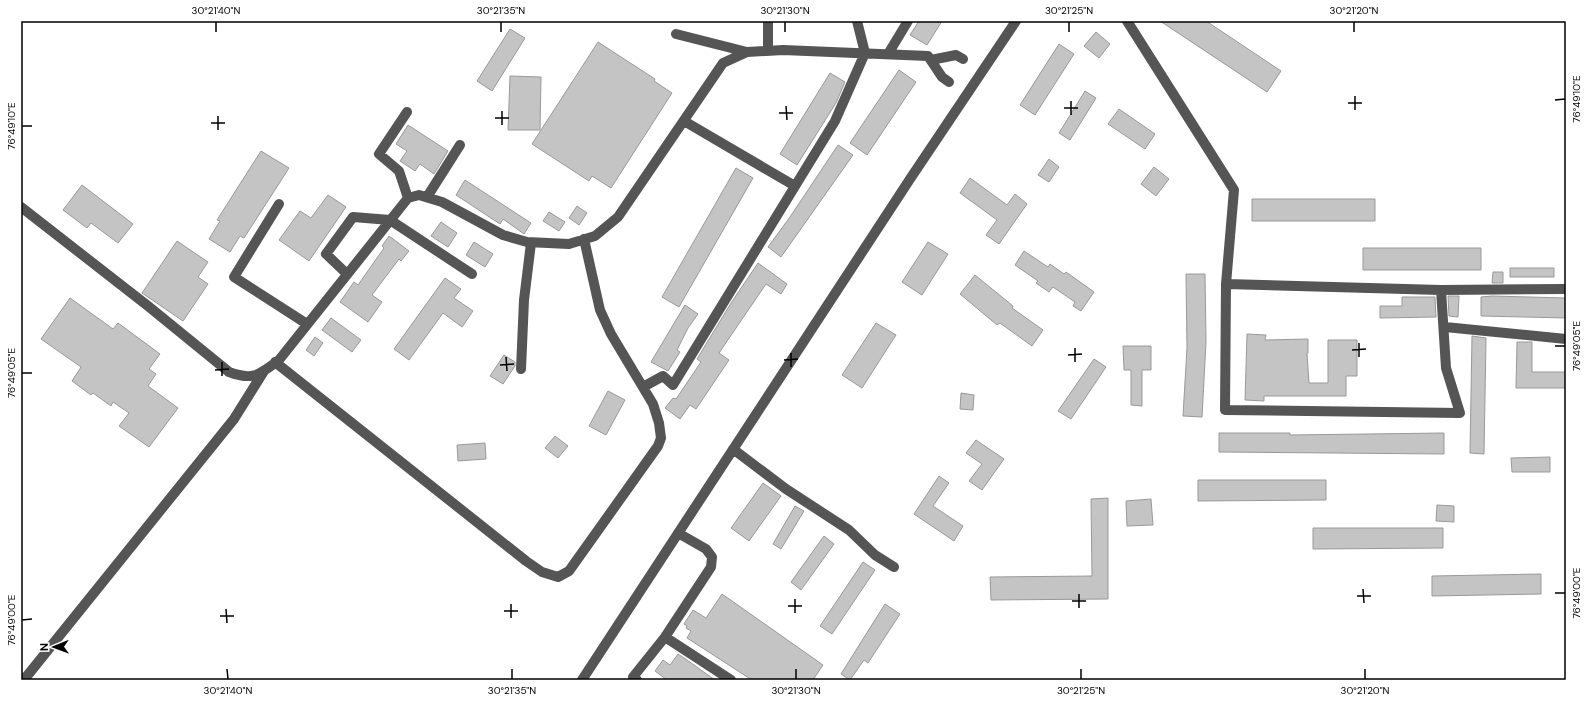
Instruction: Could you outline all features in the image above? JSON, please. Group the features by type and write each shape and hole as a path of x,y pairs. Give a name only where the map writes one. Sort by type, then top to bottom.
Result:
{"street":[{"path":"768,21 768,51"},
{"path":"643,387 663,376 673,385 835,121 864,53 857,21"},
{"path":"888,54 908,21"},
{"path":"582,680 956,109 1016,21"},
{"path":"1127,21 1234,190 1226,284 1224,410 1460,414 1446,368 1442,290"},
{"path":"676,34 747,52 783,50 928,56 942,77 949,82"},
{"path":"21,207 148,306 229,372 242,377 253,376 264,371 275,362 408,198 419,195 442,202 503,235 531,243 569,244 595,236 618,217 723,63 747,52"},
{"path":"931,60 956,55 963,59"},
{"path":"407,112 379,154 399,171 408,198"},
{"path":"684,121 795,186"},
{"path":"427,198 460,145"},
{"path":"279,204 234,277 307,324"},
{"path":"347,274 326,254 353,217 390,220 472,274"},
{"path":"275,362 526,561 542,572 558,577 569,571 658,446 661,438 659,423 653,404 611,334 600,310 584,240"},
{"path":"521,369 524,300 531,243"},
{"path":"1226,284 1442,290 1566,289"},
{"path":"1445,327 1566,339"},
{"path":"21,680 27,676 234,419 264,371"},
{"path":"733,448 786,490 849,530 875,554 894,568"},
{"path":"637,680 633,677 665,637 711,567 712,557 706,549 678,533"},
{"path":"665,637 731,680"}],"building":[{"path":"919,21 942,21 927,45 910,35"},
{"path":"1160,21 1206,21 1281,71 1267,92"},
{"path":"510,29 525,38 492,91 477,81"},
{"path":"1096,32 1110,44 1099,58 1084,46"},
{"path":"598,42 655,79 654,81 672,93 611,188 592,176 589,181 532,144"},
{"path":"1059,44 1074,54 1035,115 1020,105"},
{"path":"899,70 916,82 867,155 850,143"},
{"path":"830,73 845,82 836,103 797,165 780,154"},
{"path":"510,76 541,77 540,130 508,130"},
{"path":"1085,91 1096,98 1070,140 1059,133"},
{"path":"1119,109 1155,134 1145,149 1108,124"},
{"path":"408,125 448,151 434,174 420,164 415,171 400,161 407,151 396,144"},
{"path":"838,145 853,155 781,257 768,247"},
{"path":"261,151 289,168 244,238 240,236 230,252 209,239 220,221 217,220"},
{"path":"1049,159 1059,167 1049,182 1038,175"},
{"path":"1154,167 1169,179 1156,196 1141,184"},
{"path":"736,168 753,178 679,307 662,297"},
{"path":"970,178 1007,205 1015,194 1027,204 999,244 986,235 997,220 960,193"},
{"path":"465,180 531,223 524,234 503,219 500,224 456,195"},
{"path":"82,185 133,224 118,243 91,223 87,228 63,210"},
{"path":"328,195 346,207 309,261 279,240 300,211 311,218"},
{"path":"1252,199 1375,199 1375,221 1252,221"},
{"path":"577,206 587,213 579,225 569,218"},
{"path":"549,212 565,222 559,231 543,221"},
{"path":"441,222 457,233 448,247 431,236"},
{"path":"389,236 409,251 401,261 399,259 372,295 382,302 368,322 340,302 354,282 358,285 384,248 382,246"},
{"path":"177,241 208,262 198,277 208,284 183,321 142,293"},
{"path":"474,242 493,254 485,267 466,255"},
{"path":"928,242 948,254 922,295 902,282"},
{"path":"1363,248 1481,248 1481,270 1363,270"},
{"path":"1024,251 1048,267 1050,264 1064,274 1066,272 1094,292 1081,311 1073,306 1075,302 1053,287 1049,292 1036,283 1038,281 1015,265"},
{"path":"758,263 787,284 781,294 766,284 719,353 729,360 696,409 690,405 680,419 665,408 673,398 676,399 701,362 697,359 731,303"},
{"path":"1510,268 1554,268 1554,277 1510,277"},
{"path":"1493,272 1503,272 1503,283 1492,283"},
{"path":"1186,274 1205,274 1206,342 1202,417 1183,416 1187,348"},
{"path":"975,275 1013,306 1012,308 1043,330 1032,346 1000,323 997,325 960,294"},
{"path":"445,278 461,289 454,298 473,311 462,327 443,313 409,360 394,349"},
{"path":"1448,296 1459,296 1458,317 1449,316"},
{"path":"1402,297 1435,297 1436,317 1380,318 1380,306 1402,306"},
{"path":"1481,297 1566,298 1566,318 1481,316"},
{"path":"70,298 113,329 118,323 160,354 149,369 156,374 148,386 178,408 149,447 119,426 129,413 113,402 111,406 93,393 91,395 72,381 81,367 41,339"},
{"path":"685,305 698,314 688,328 677,350 680,352 668,371 651,362"},
{"path":"331,318 361,340 352,352 322,330"},
{"path":"876,323 896,335 862,388 842,375"},
{"path":"1247,334 1266,335 1265,340 1308,339 1307,353 1309,383 1328,383 1328,340 1357,340 1357,376 1346,376 1346,396 1264,396 1264,401 1245,400"},
{"path":"1472,336 1486,338 1484,454 1470,453"},
{"path":"315,337 323,343 314,356 306,350"},
{"path":"1517,342 1532,342 1532,372 1566,372 1566,388 1516,388"},
{"path":"1123,346 1151,346 1151,370 1142,370 1142,406 1131,405 1131,370 1124,370"},
{"path":"504,355 515,362 515,366 503,384 490,376"},
{"path":"1094,359 1106,367 1071,419 1058,411"},
{"path":"608,391 625,400 606,435 589,426"},
{"path":"961,393 974,395 973,410 960,409"},
{"path":"1219,433 1290,433 1290,435 1444,433 1444,454 1219,452"},
{"path":"555,436 568,446 558,458 545,448"},
{"path":"976,440 1004,459 982,490 969,481 982,464 966,453"},
{"path":"485,443 486,459 458,461 457,445"},
{"path":"1550,457 1550,472 1512,472 1511,458"},
{"path":"939,476 949,483 933,506 963,526 954,541 914,514"},
{"path":"1198,480 1326,480 1326,500 1198,501"},
{"path":"763,483 781,496 749,541 731,528"},
{"path":"1108,498 1108,599 991,600 990,577 1092,576 1091,499"},
{"path":"1151,499 1153,525 1127,526 1126,501"},
{"path":"1437,505 1454,506 1454,522 1436,521"},
{"path":"795,506 804,511 781,549 773,544"},
{"path":"1313,528 1443,528 1443,548 1313,549"},
{"path":"824,536 834,544 801,590 791,582"},
{"path":"863,562 875,570 832,634 820,626"},
{"path":"1541,574 1541,594 1432,596 1432,576"},
{"path":"722,594 823,665 813,680 752,680 687,638 691,631 686,628 687,626 684,624 693,610 706,618"},
{"path":"885,604 900,614 868,663 864,660 850,680 841,674"},
{"path":"678,654 715,680 667,680 655,671 663,660 670,665"}]}
